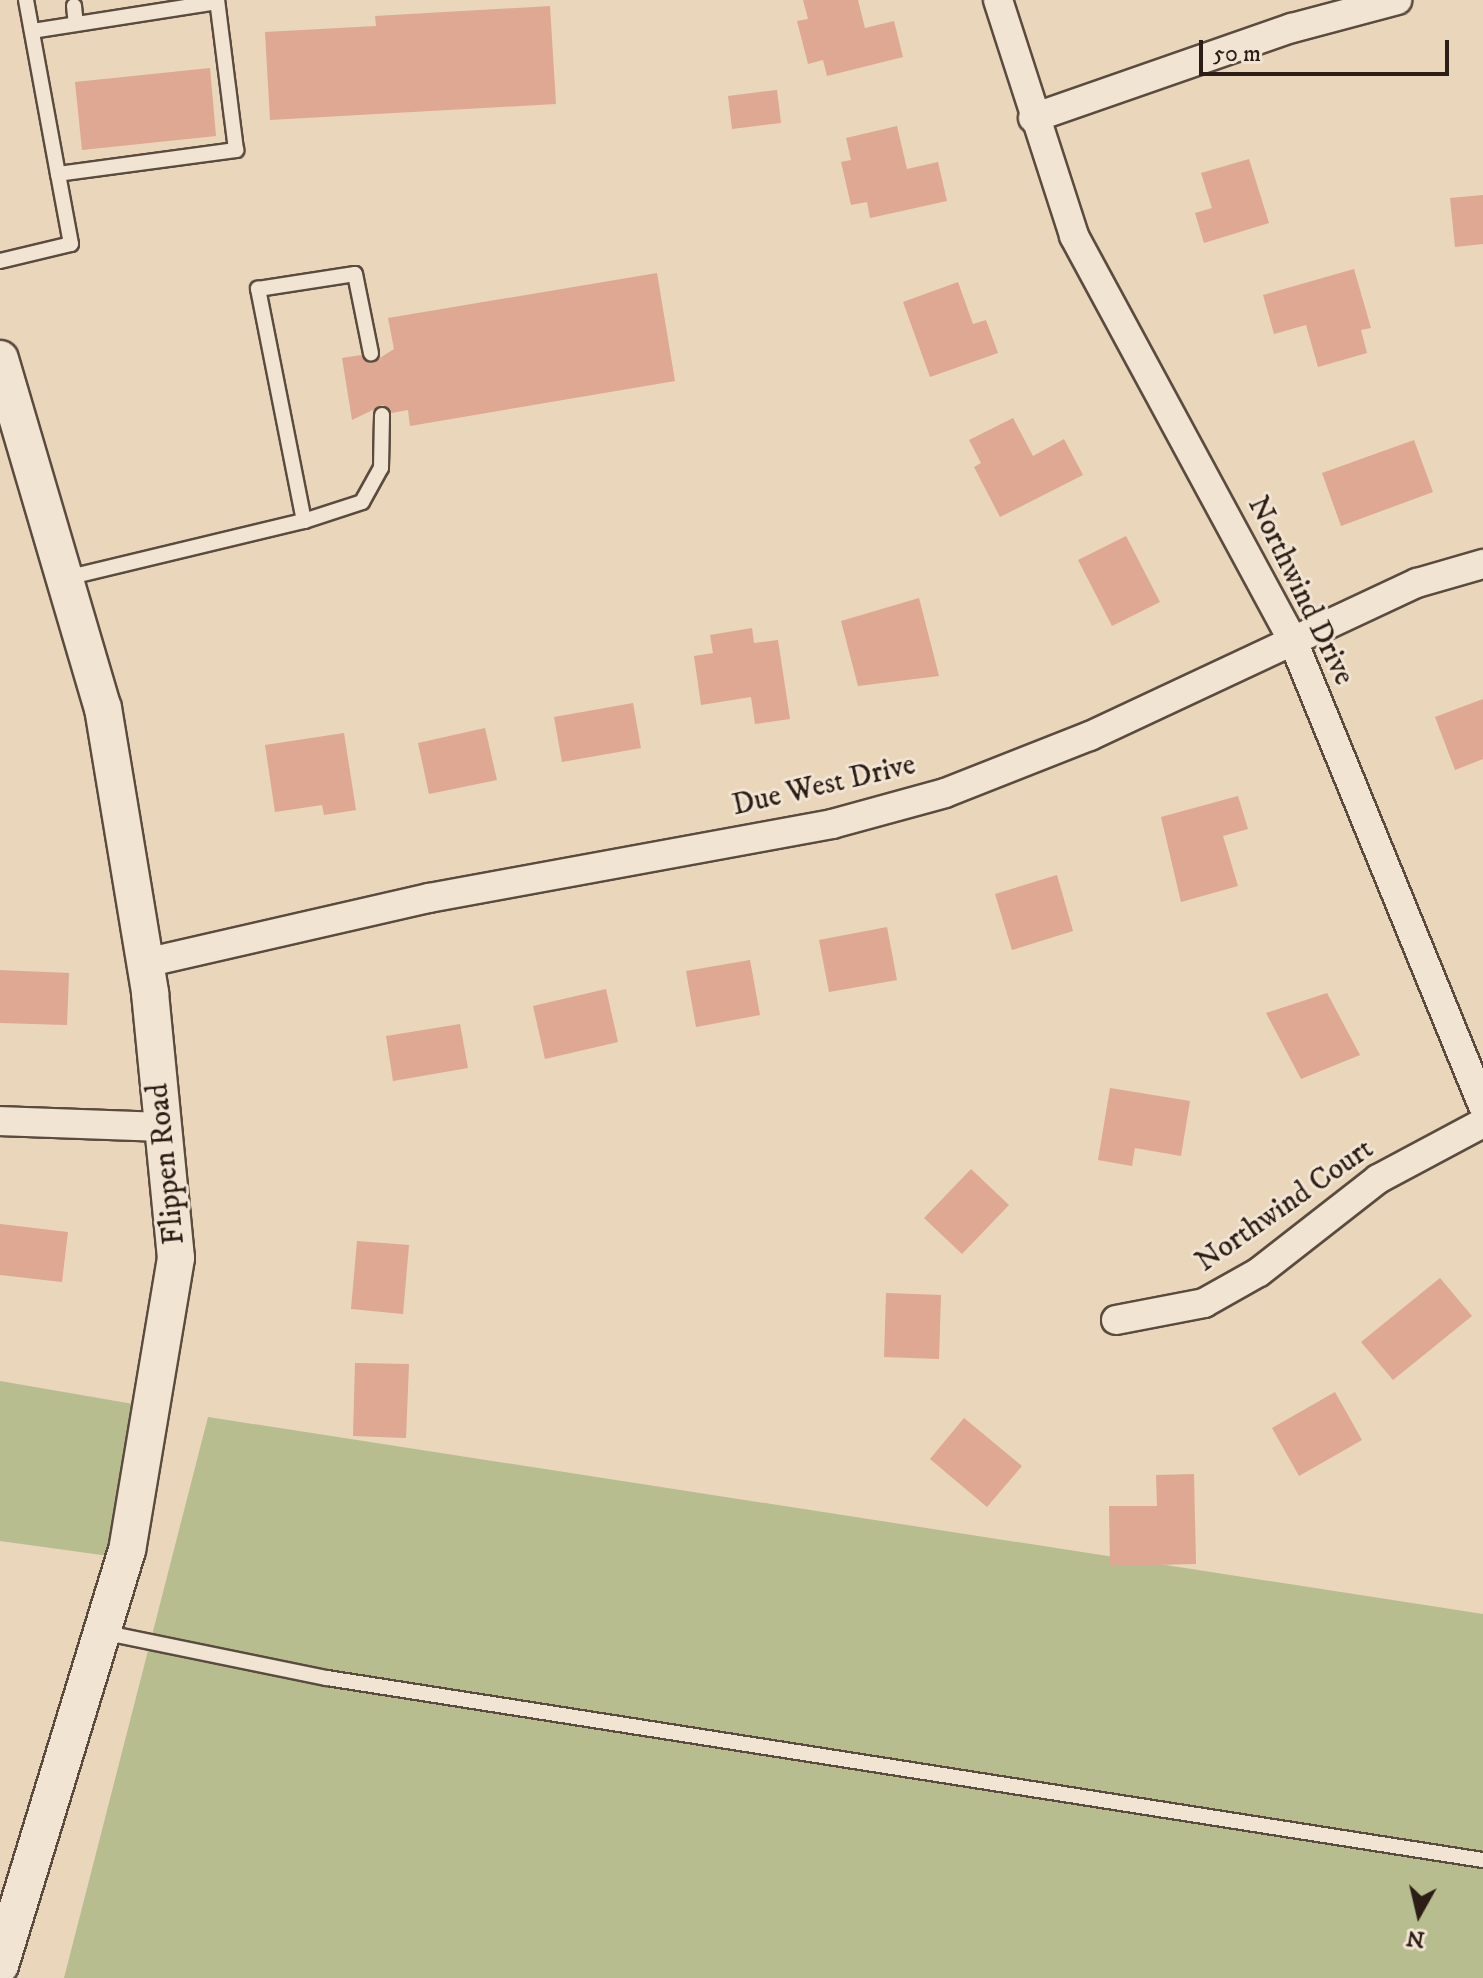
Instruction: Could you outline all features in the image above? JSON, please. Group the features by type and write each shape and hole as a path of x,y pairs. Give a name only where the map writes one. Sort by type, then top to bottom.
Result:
{"street":[{"name":"Northwind Drive","path":"998,0 1033,118 1074,236 1117,325 1293,641 1483,1106"},
{"path":"1033,118 1292,28 1397,0"},
{"name":"Flippen Road","path":"0,359 103,708 145,963 176,1258 127,1550 0,1965"},
{"name":"Due West Drive","path":"145,963 429,898 832,824 945,793 1090,736 1417,583 1483,564"},
{"path":"0,1121 163,1127"},
{"name":"Northwind Court","path":"1116,1320 1204,1303 1259,1272 1378,1179 1483,1123"}],"lane":[{"path":"0,261 71,244 26,0"},
{"path":"115,1 117,18"},
{"path":"32,31 117,18 160,5 217,1 236,150 58,174"},
{"path":"74,6 76,24"},
{"path":"304,521 258,289 355,274 371,353"},
{"path":"65,578 304,521 362,502 381,468 382,415"},
{"path":"102,1632 327,1678 1483,1860"}],"green space":[{"path":"0,1381 139,1405 109,1556 0,1541"},
{"path":"208,1417 1483,1614 1483,1978 64,1978"}],"building":[{"path":"803,0 858,0 865,28 894,21 903,57 827,76 823,60 808,64 797,21 808,19"},
{"path":"550,6 556,104 270,120 265,32 376,26 375,16"},
{"path":"210,68 216,136 82,150 75,82"},
{"path":"777,90 781,123 732,129 728,96"},
{"path":"897,126 907,169 938,162 947,201 870,218 867,202 851,205 841,162 851,160 846,138"},
{"path":"1249,159 1269,223 1204,243 1195,213 1212,208 1201,173"},
{"path":"1483,195 1483,244 1455,247 1450,198"},
{"path":"1354,269 1371,328 1361,330 1367,353 1318,367 1306,325 1274,334 1263,295"},
{"path":"657,273 675,381 410,426 408,410 392,413 383,405 352,420 342,358 361,355 372,363 394,349 388,318"},
{"path":"958,282 973,324 986,320 998,353 930,377 903,302"},
{"path":"1013,418 1033,456 1064,439 1083,475 1000,517 974,467 981,463 969,440"},
{"path":"1414,440 1433,492 1341,526 1322,473"},
{"path":"1126,536 1160,602 1112,626 1078,560"},
{"path":"919,598 939,676 858,686 841,621"},
{"path":"752,628 754,643 778,640 790,719 755,724 751,697 701,705 694,656 713,653 710,635"},
{"path":"1483,699 1483,759 1455,770 1435,717"},
{"path":"633,703 641,748 562,762 554,717"},
{"path":"485,728 497,780 429,794 418,743"},
{"path":"344,733 356,810 324,815 322,805 275,812 265,745"},
{"path":"1238,796 1248,829 1223,836 1238,886 1181,902 1161,817"},
{"path":"1057,875 1073,931 1012,950 995,894"},
{"path":"887,927 897,980 829,992 819,940"},
{"path":"750,960 760,1015 696,1027 686,971"},
{"path":"0,970 69,973 67,1025 0,1023"},
{"path":"606,989 618,1042 545,1059 533,1006"},
{"path":"1327,993 1360,1055 1301,1079 1266,1013"},
{"path":"460,1024 468,1068 393,1081 386,1036"},
{"path":"1110,1088 1190,1101 1181,1156 1135,1148 1132,1166 1098,1160"},
{"path":"971,1169 1009,1205 962,1254 924,1218"},
{"path":"0,1224 68,1232 62,1282 0,1275"},
{"path":"357,1241 409,1245 403,1314 351,1309"},
{"path":"1440,1278 1472,1316 1393,1380 1361,1342"},
{"path":"886,1293 941,1295 939,1359 884,1357"},
{"path":"355,1363 409,1364 406,1438 353,1436"},
{"path":"1335,1392 1362,1440 1299,1476 1272,1428"},
{"path":"964,1418 1022,1466 987,1507 930,1459"},
{"path":"1194,1474 1196,1564 1110,1566 1109,1506 1157,1506 1156,1475"}]}
